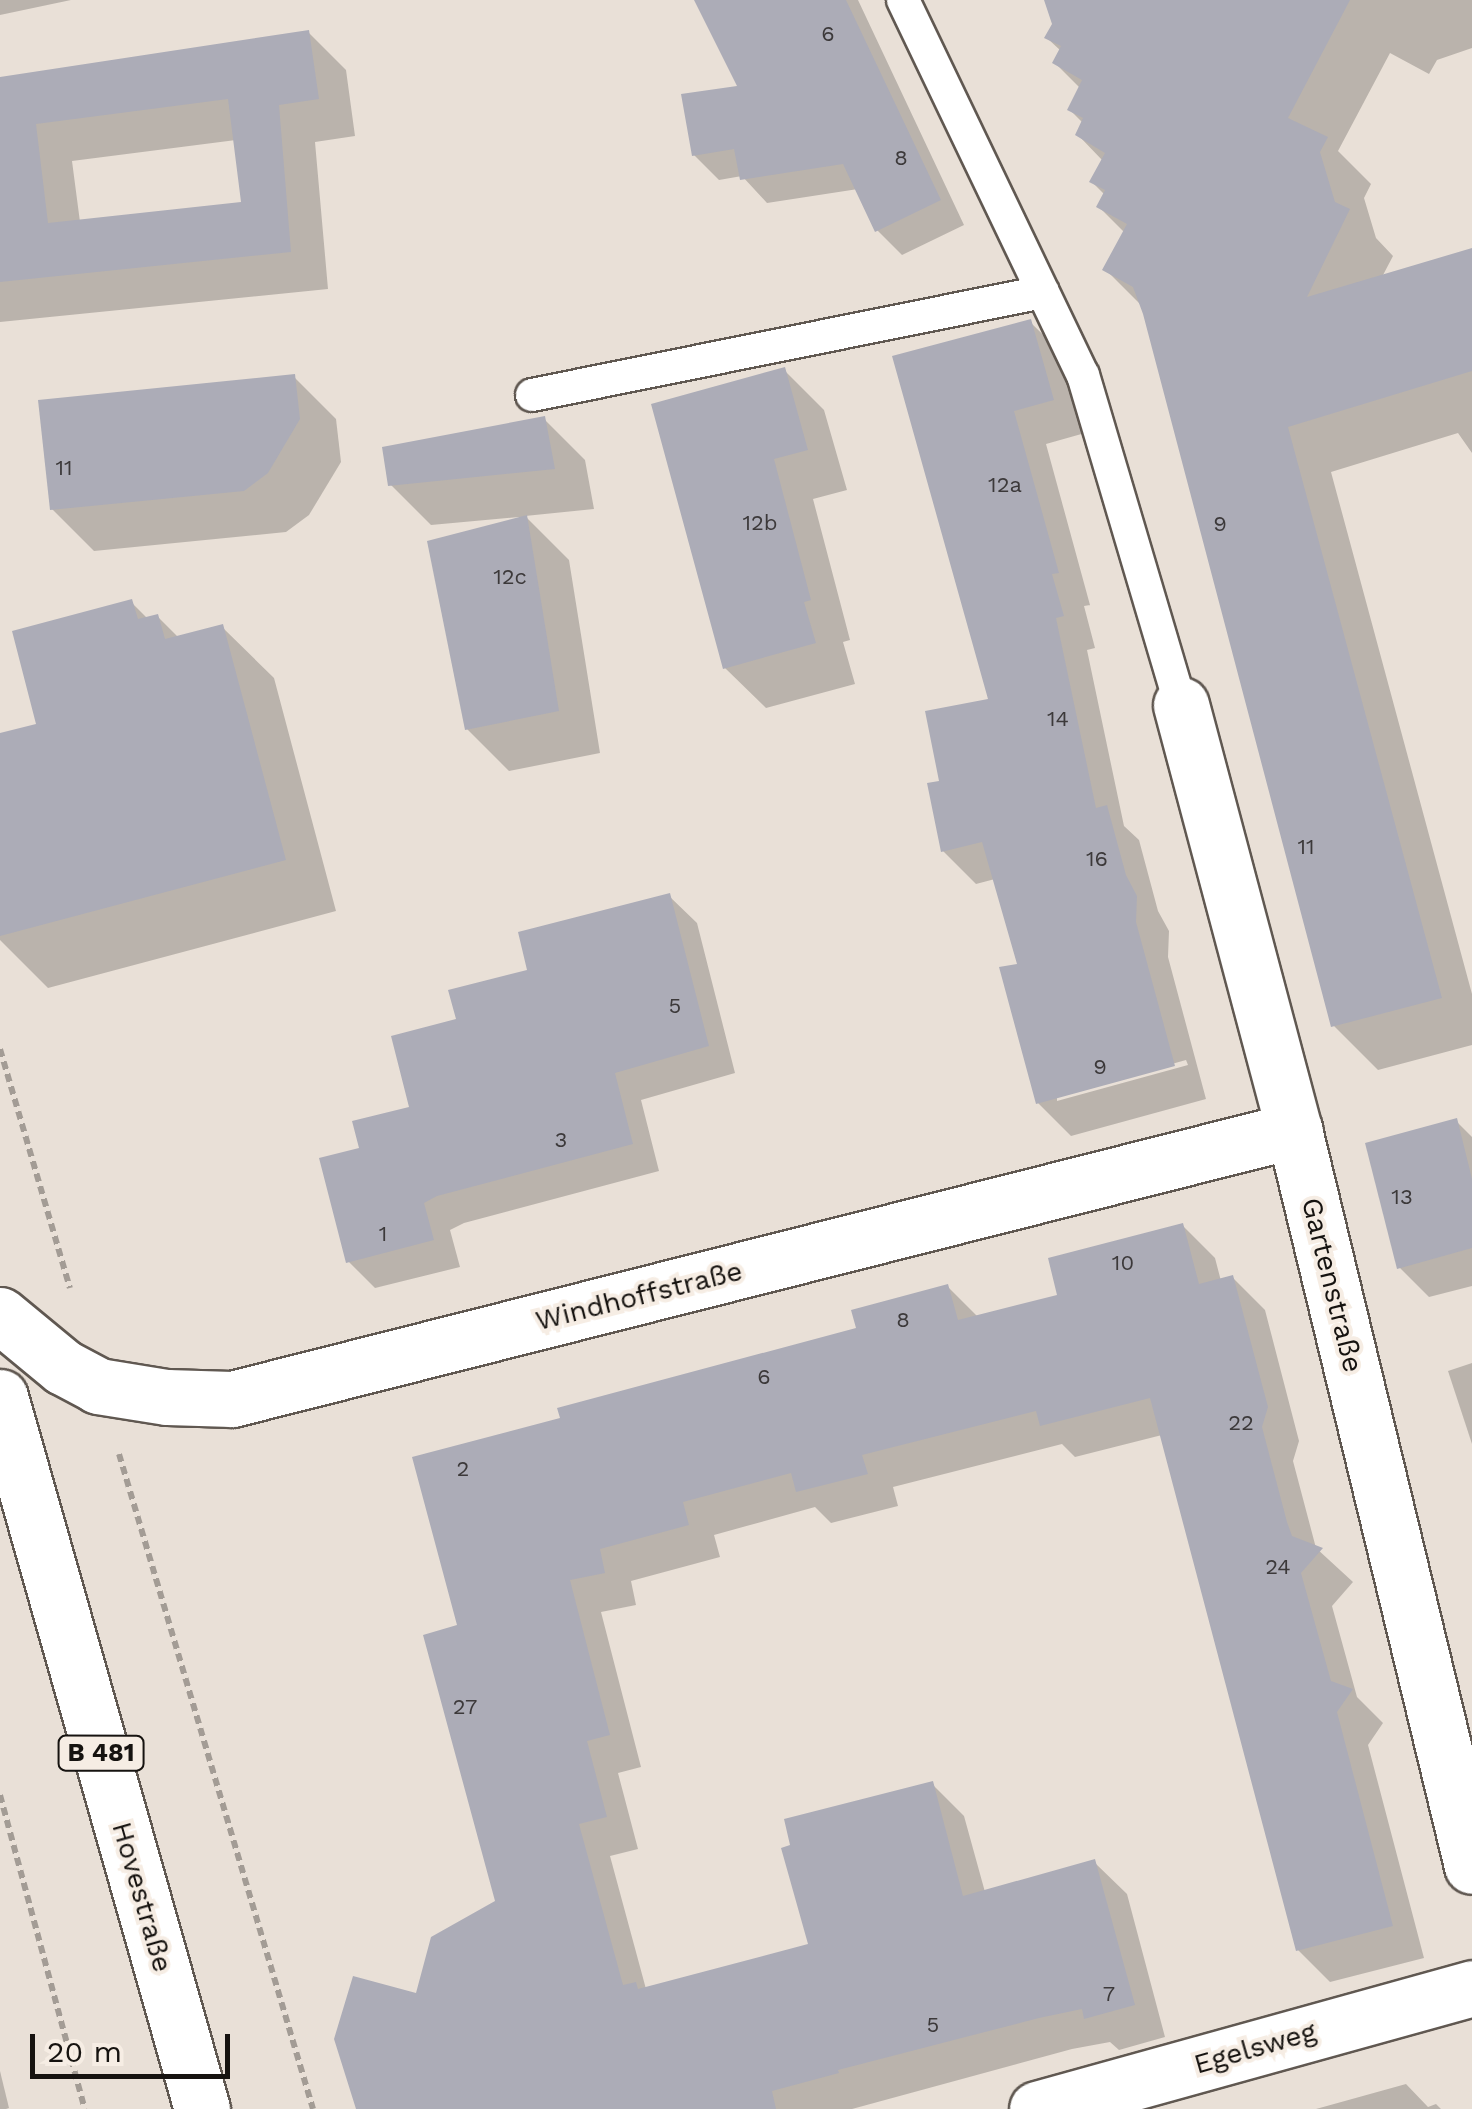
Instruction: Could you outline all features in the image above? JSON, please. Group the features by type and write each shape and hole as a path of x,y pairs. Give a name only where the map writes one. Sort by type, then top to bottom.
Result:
{"street":[{"name":"Gartenstraße","path":"1182,706 1294,1130 1472,1866"},
{"name":"Windhoffstraße","path":"0,1315 63,1367 98,1386 167,1397 232,1399 1294,1130"},
{"name":"Hovestraße","path":"0,1397 202,2109"},
{"name":"Egelsweg","path":"1038,2109 1472,1988"}],"lane":[{"path":"904,0 1083,375 1182,706"},
{"path":"532,395 1044,292"}],"path":[{"path":"0,1050 71,1292"},
{"path":"98,1386 314,2109"},
{"path":"0,1795 85,2109"}],"building":[{"path":"694,0 846,0 941,200 875,232 843,164 740,180 734,149 692,156 681,94 737,86"},
{"path":"1044,0 1350,0 1288,118 1328,137 1320,152 1335,202 1350,209 1307,297 1472,248 1472,371 1288,427 1442,998 1331,1027 1143,314 1133,287 1102,270 1127,224 1096,207 1105,190 1089,182 1105,153 1075,135 1083,118 1067,110 1082,80 1052,63 1061,46 1044,38 1052,24"},
{"path":"309,30 319,99 279,105 291,252 0,282 0,77","holes":["228,99 241,202 48,223 36,124"]},
{"path":"1031,319 1054,400 1014,411 1059,573 1052,574 1064,616 1056,618 1096,808 1107,805 1126,875 1137,896 1136,922 1175,1066 1036,1104 999,967 1017,964 982,842 941,852 927,783 939,781 925,711 988,699 892,356"},
{"path":"785,367 808,450 774,459 811,600 804,602 816,643 723,669 651,404"},
{"path":"295,374 300,419 268,473 244,491 50,510 38,400"},
{"path":"545,416 555,469 388,486 382,447"},
{"path":"527,515 559,711 465,730 427,541"},
{"path":"132,599 138,619 158,614 165,639 223,624 286,860 0,936 0,733 36,724 12,631"},
{"path":"670,893 709,1046 615,1073 633,1144 437,1196 424,1203 434,1240 346,1263 319,1158 359,1148 352,1121 409,1107 391,1036 456,1019 448,990 527,970 518,932"},
{"path":"1457,1118 1472,1179 1472,1248 1397,1269 1365,1143"},
{"path":"1183,1223 1199,1284 1233,1275 1268,1407 1262,1427 1287,1522 1292,1536 1323,1548 1301,1573 1331,1681 1353,1689 1337,1712 1393,1926 1296,1951 1150,1398 1040,1426 1036,1411 862,1455 868,1474 796,1492 791,1473 683,1502 689,1525 600,1549 605,1573 570,1580 610,1735 587,1741 607,1817 579,1824 623,1985 636,1982 638,1989 808,1944 781,1848 790,1845 784,1819 933,1781 963,1896 1095,1859 1135,2005 1084,2019 1082,2009 1039,2018 838,2070 839,2073 772,2091 776,2109 356,2109 334,2039 353,1976 416,1993 431,1937 495,1901 423,1635 457,1625 412,1457 560,1418 557,1408 856,1328 851,1310 948,1284 958,1320 1057,1295 1048,1258"}]}
